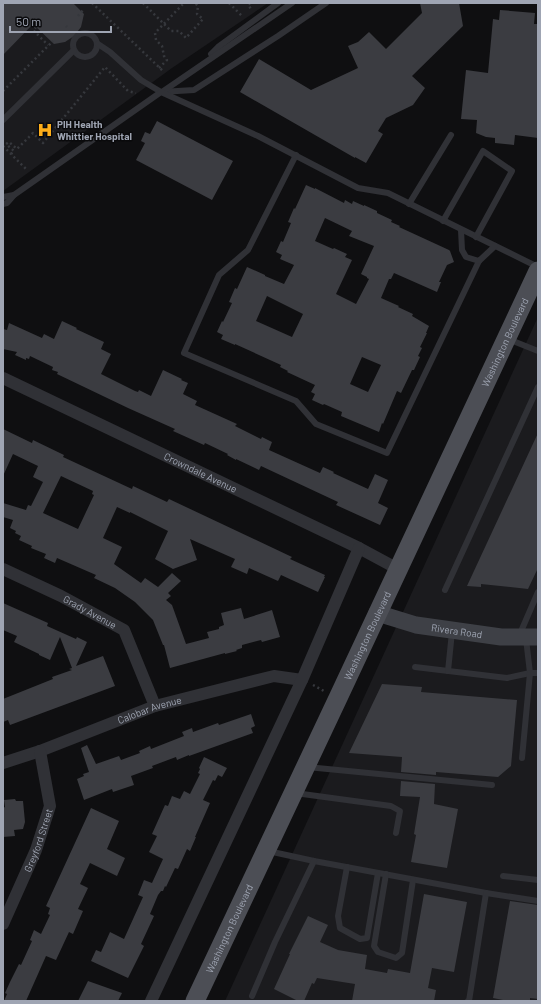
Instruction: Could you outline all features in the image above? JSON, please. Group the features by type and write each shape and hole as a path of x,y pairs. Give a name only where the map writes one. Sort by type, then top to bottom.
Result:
{"main road":[{"name":"Washington Boulevard","path":"195,1001 306,767 538,269"}],"street":[{"name":"Crowndale Avenue","path":"3,378 359,548 398,569"},
{"path":"151,1001 302,680 359,548"},
{"name":"Grady Avenue","path":"3,569 61,596 124,630 155,706"},
{"name":"Rivera Road","path":"377,614 416,625 501,637 527,637"},
{"name":"Calobar Avenue","path":"3,763 40,751 155,706 274,676 302,680"},
{"name":"Greyford Street","path":"3,924 36,850 50,806 40,751"}],"lane":[{"path":"203,63 218,47 278,3"},
{"path":"3,204 7,203 14,195 161,92 292,3"},
{"path":"161,92 194,90 326,3"},
{"path":"98,44 96,52 90,57 82,57 74,50 75,38 78,35 86,33 94,36 98,44 110,52 141,80 161,92 258,136 358,188 388,193 538,269"},
{"path":"3,120 74,50"},
{"path":"409,204 451,135"},
{"path":"443,220 482,151 512,171 476,237"},
{"path":"296,156 248,250 219,275 184,353 296,401 316,424 387,453 479,261 495,246"},
{"path":"3,197 14,195"},
{"path":"461,230 462,250 466,257 479,261"},
{"path":"506,338 538,351"},
{"path":"445,590 538,387"},
{"path":"522,758 530,673 527,637 538,592"},
{"path":"448,671 452,630"},
{"path":"415,667 507,678 530,673 538,673"},
{"path":"306,767 492,785"},
{"path":"293,793 391,806 400,811 396,834"},
{"path":"266,851 413,880 538,901"},
{"path":"252,996 275,942 314,861"},
{"path":"347,867 338,916 340,928 360,939 367,938 378,873"},
{"path":"386,874 374,946 378,952 396,958 402,953 413,880"},
{"path":"503,876 538,880"},
{"path":"468,1001 486,893"}],"path":[{"path":"92,3 164,72"},
{"path":"159,68 167,60 164,56 162,46 156,40 155,33 184,3"},
{"path":"145,4 171,31 179,31 186,38 203,19 197,14 198,6 195,3"},
{"path":"229,3 246,20"},
{"path":"250,4 255,6"},
{"path":"78,16 84,9"},
{"path":"36,27 33,30 48,45"},
{"path":"3,91 53,41"},
{"path":"11,154 14,151 6,144 7,143 9,142 17,150 33,133 43,143 105,67 128,91 136,93"},
{"path":"3,146 27,170"},
{"path":"302,680 338,698"}],"shaded area":[{"name":"PIH Health Whittier Hospital","path":"3,3 268,3 172,68 3,191"},
{"path":"538,317 538,1001 225,1001"}],"building":[{"path":"3,3 73,3 84,14 81,27 74,36 65,42 54,44 33,24 3,55"},
{"path":"420,3 459,3 463,26 412,76 425,88 413,105 386,118 378,131 383,134 366,163 240,92 259,59 311,90 358,68 348,46 358,42 369,32 386,49 422,13"},
{"path":"500,10 535,13 534,24 538,24 538,138 515,135 514,145 495,143 495,138 486,137 476,133 477,120 461,119 466,70 488,73 493,19 499,20"},
{"path":"157,121 233,161 212,200 136,160 145,143 141,141 145,132 150,134"},
{"path":"306,185 344,203 345,200 352,204 353,201 364,205 392,220 391,222 400,226 399,227 450,251 454,262 447,265 439,282 441,282 437,292 394,273 391,279 389,279 381,298 413,314 412,316 429,326 420,347 422,348 418,356 420,357 414,370 412,370 401,393 397,391 379,432 341,416 342,412 312,400 315,394 311,392 315,385 287,372 288,371 280,367 281,365 221,339 223,335 217,332 232,303 229,302 235,288 237,289 247,267 284,284 294,265 280,259 282,255 276,252 281,241 283,242 291,223 288,222 294,208 295,209","holes":["325,218 352,231 349,236 374,246 361,274 369,279 356,304 336,294 352,260 345,257 347,254 315,241","267,296 303,314 292,337 256,321","362,357 381,365 368,392 350,384"]},
{"path":"62,321 104,342 101,349 111,354 101,374 135,391 138,392 139,390 151,396 163,370 188,383 183,394 197,401 195,405 237,424 235,426 261,439 262,437 272,442 269,450 320,473 323,467 368,489 375,474 388,480 378,503 388,508 380,525 336,505 338,502 261,466 259,470 236,460 227,455 228,454 205,443 204,445 173,431 175,429 57,374 58,372 52,370 53,367 30,356 29,359 26,358 26,360 15,355 17,352 3,349 3,329 7,330 9,323 42,338 44,334 54,339"},
{"path":"3,429 32,443 33,440 64,455 63,457 132,489 133,486 167,502 169,499 292,557 290,559 325,575 325,577 318,592 281,575 278,581 249,568 247,574 231,567 235,559 190,539 197,560 173,569 155,559 168,531 117,507 103,538 122,547 114,564 141,583 145,578 158,587 172,573 181,581 168,593 171,596 166,600 172,605 186,644 209,638 207,632 219,629 219,627 224,625 221,613 241,608 244,619 272,610 280,637 242,645 242,648 236,650 237,651 170,668 164,645 153,620 135,602 115,588 94,578 96,575 57,558 55,563 44,558 46,554 31,548 32,546 19,540 21,536 10,528 13,520 3,517 3,503 26,510 28,505 31,506 43,482 33,477 38,466 13,454 3,476","holes":["61,476 93,491 92,494 94,495 78,529 43,513"]},
{"path":"538,433 538,568 528,589 481,584 481,587 467,586"},
{"path":"3,603 48,623 47,626 76,639 77,637 87,642 76,666 103,656 115,686 10,725 8,720 3,722 3,699 53,679 52,677 72,670 69,669 72,668 60,637 50,660 14,642 17,636 3,630"},
{"path":"382,684 422,687 421,692 517,700 511,766 498,777 436,772 436,775 401,772 402,757 349,753"},
{"path":"251,714 255,726 251,728 253,733 177,760 176,757 152,766 153,768 131,776 134,785 113,792 112,789 84,800 77,779 84,776 83,774 89,772 81,748 87,745 96,764 119,756 121,760 140,753 139,751 150,746 151,749 184,736 182,732 192,728 193,732"},
{"path":"204,757 227,768 222,777 218,775 215,781 213,780 203,800 210,803 190,851 187,849 178,869 175,868 166,887 165,886 163,891 161,891 158,895 150,914 154,916 141,944 144,946 128,978 91,961 96,950 101,952 110,932 124,939 143,897 138,895 144,880 152,883 163,859 149,852 157,836 152,834 165,805 168,806 172,796 180,799 184,791 190,794 200,774 198,773 199,768"},
{"path":"401,781 435,784 434,804 458,809 447,868 411,862 416,835 414,834 420,797 400,796"},
{"path":"15,799 16,801 23,801 25,822 23,829 14,830 15,836 3,837 4,800"},
{"path":"91,808 119,821 107,849 125,858 117,876 90,863 80,884 88,888 78,909 83,911 73,934 69,932 56,960 46,956 26,1001 4,1001 7,994 5,993 10,982 19,964 21,965 32,941 30,940 34,930 41,934 50,915 48,914 50,908 46,906"},
{"path":"424,894 467,902 454,972 432,968 428,988 436,990 434,1001 352,1001 355,984 317,978 314,984 312,983 304,1001 298,1001 274,989 308,916 328,925 320,942 338,950 367,955 365,969 387,973 388,969 410,973"},
{"path":"510,901 538,905 538,999 530,998 530,1001 508,1001 493,998"},
{"path":"88,981 122,993 118,1001 78,1001"}],"place":[{"name":"PIH Health Whittier Hospital","path":"45,130"}]}
